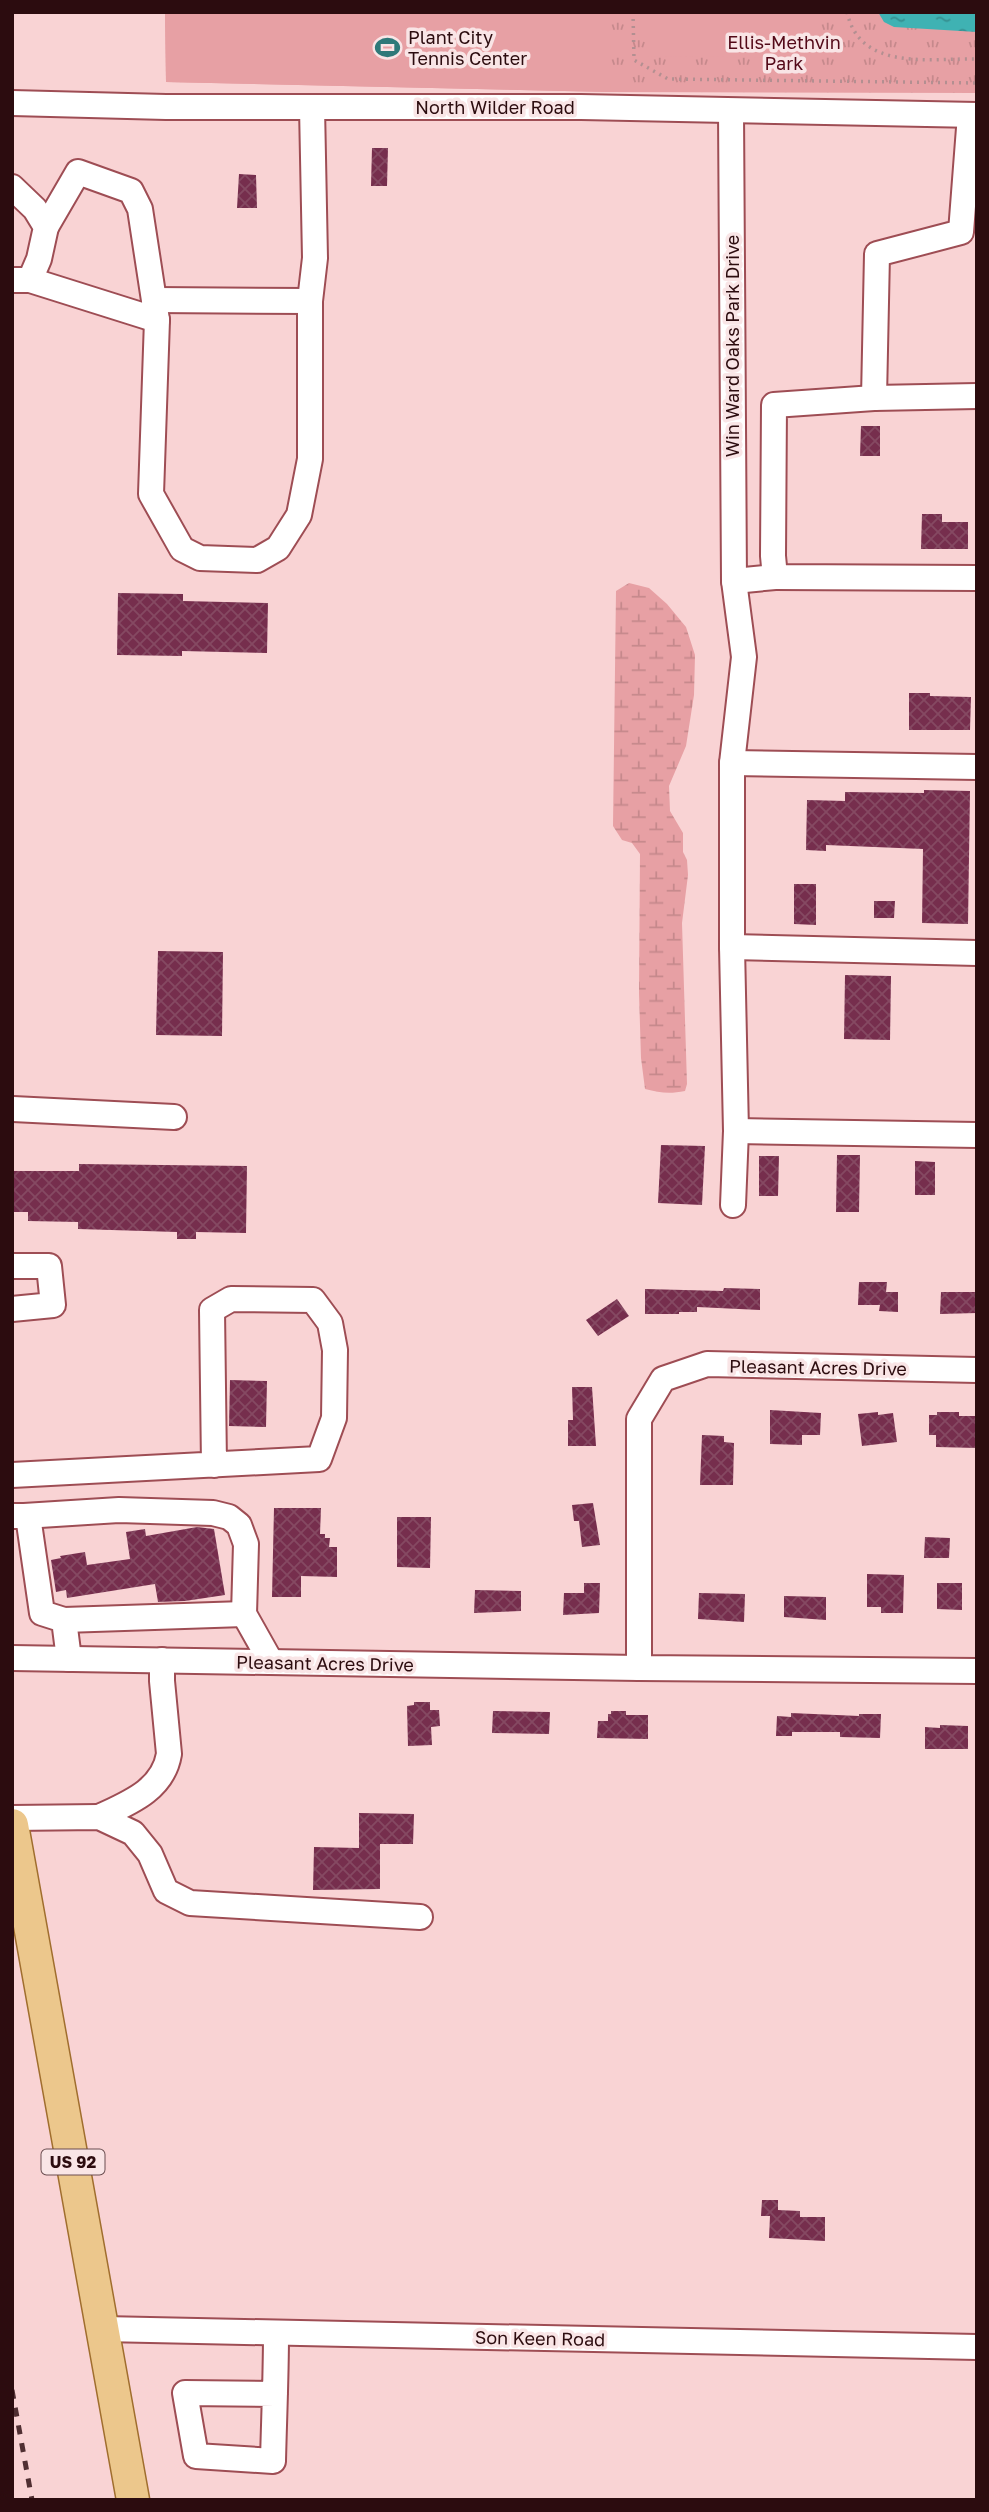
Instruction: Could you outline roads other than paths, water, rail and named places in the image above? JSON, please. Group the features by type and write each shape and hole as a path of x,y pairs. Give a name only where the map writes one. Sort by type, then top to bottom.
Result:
{"main road":[{"name":"US 92","path":"12,1825 133,2500"}],"street":[{"name":"North Wilder Road","path":"12,103 581,107 973,115"},
{"path":"310,301 156,310 21,280 39,259 46,227 78,172 131,191 140,209 156,310 151,494 182,549 200,558 257,560 278,548 299,515 310,459 310,301 315,258 312,107"},
{"name":"Win Ward Oaks Park Drive","path":"731,111 734,581 744,657 732,763 736,1131 733,1205"},
{"path":"874,398 877,254 961,232 973,115"},
{"path":"12,187 35,209 46,227"},
{"path":"733,406 874,398 977,396"},
{"path":"774,405 775,577"},
{"path":"734,581 775,577 977,578"},
{"path":"732,763 977,767"},
{"path":"732,947 977,953"},
{"path":"13,1107 174,1116"},
{"path":"736,1131 977,1135"},
{"path":"12,1266 49,1266 53,1305 12,1309"},
{"path":"12,1475 214,1465 319,1459 334,1419 335,1350 330,1323 313,1300 231,1299 212,1310 214,1465"},
{"name":"Pleasant Acres Drive","path":"639,1668 639,1419 663,1379 707,1364 977,1370"},
{"path":"18,1516 119,1510 213,1513 229,1517 239,1525 246,1544 244,1614 271,1662"},
{"path":"18,1516 29,1523 43,1613 64,1620 244,1614"},
{"path":"64,1620 69,1659"},
{"name":"Pleasant Acres Drive","path":"12,1658 977,1671"},
{"path":"12,1818 99,1817 153,1787 162,1776 169,1754 162,1660"},
{"path":"99,1817 133,1833 150,1854 166,1891 190,1903 420,1917"},
{"name":"Son Keen Road","path":"103,2329 977,2347"},
{"path":"275,2394 276,2333"}],"water":[{"path":"878,12 977,12 977,32 894,27 884,22"}],"railway":[{"path":"12,2390 32,2500"}],"place":[{"name":"Plant City Tennis Center","path":"388,47"}],"park label":[{"name":"Ellis-Methvin Park","path":"784,52"}]}
